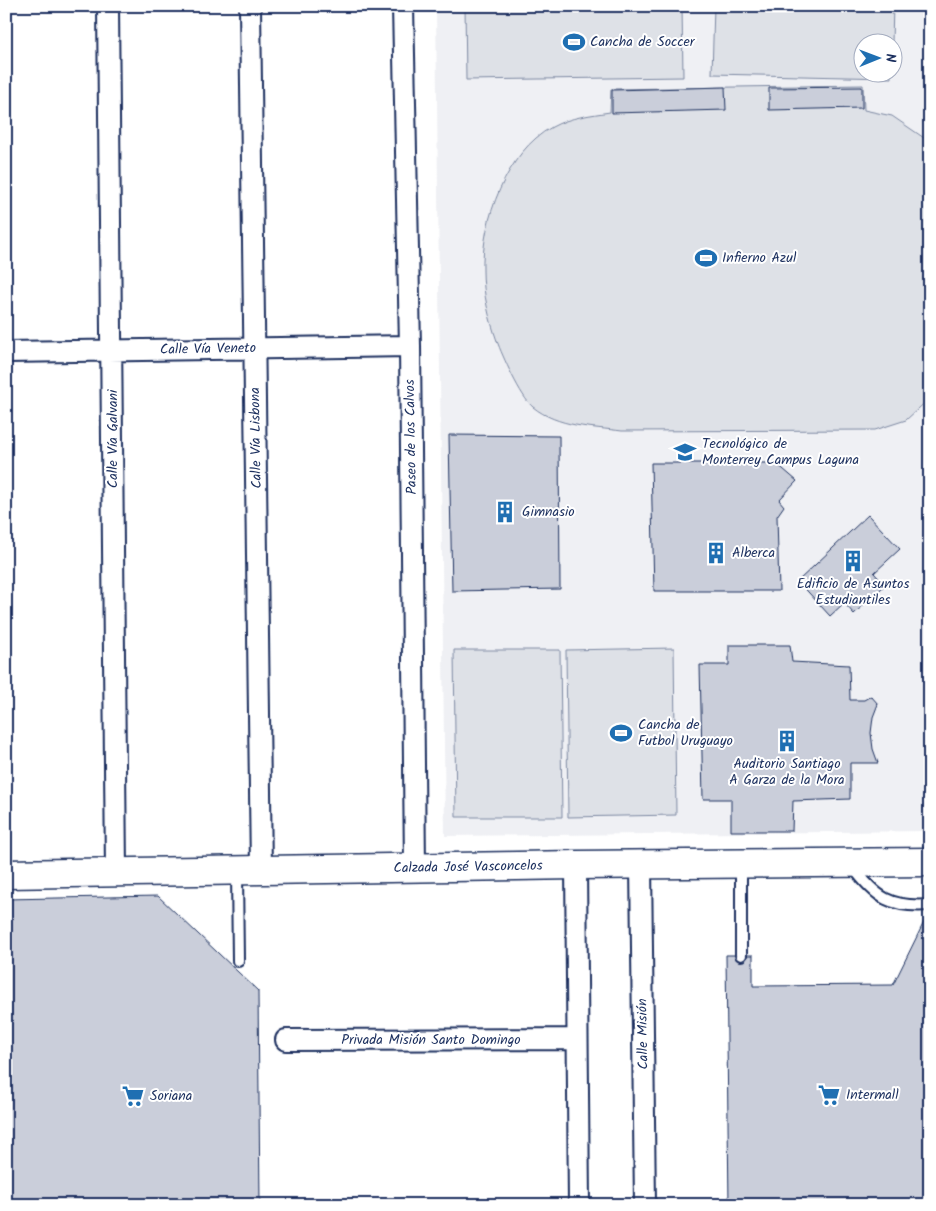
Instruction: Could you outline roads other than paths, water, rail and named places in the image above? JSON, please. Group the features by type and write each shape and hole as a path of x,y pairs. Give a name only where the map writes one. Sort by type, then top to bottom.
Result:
{"main road":[{"name":"Calzada José Vasconcelos","path":"6,874 641,864 930,862"}],"street":[{"name":"Calle Vía Galvani","path":"108,6 116,872"},
{"name":"Calle Vía Lisbona","path":"249,870 254,348 250,6"},
{"name":"Paseo de los Calvos","path":"403,6 410,346 415,868"},
{"name":"Calle Vía Veneto","path":"6,352 410,346"},
{"name":"Calle Misión","path":"641,864 645,1205"},
{"path":"576,865 579,1205"},
{"name":"Privada Misión Santo Domingo","path":"286,1040 577,1039"}],"lane":[{"path":"850,863 861,877 888,901 900,905 930,905"},
{"path":"740,955 741,864"},
{"path":"238,961 249,870"}],"place":[{"name":"Cancha de Soccer","path":"574,42"},
{"name":"Infierno Azul","path":"706,258"},
{"name":"Tecnológico de Monterrey Campus Laguna","path":"685,452"},
{"name":"Gimnasio","path":"505,512"},
{"name":"Alberca","path":"716,553"},
{"name":"Edificio de Asuntos Estudiantiles","path":"853,561"},
{"name":"Cancha de Futbol Uruguayo","path":"621,733"},
{"name":"Auditorio Santiago A Garza de la Mora","path":"787,741"},
{"name":"Intermall","path":"829,1095"},
{"name":"Soriana","path":"133,1096"}]}
